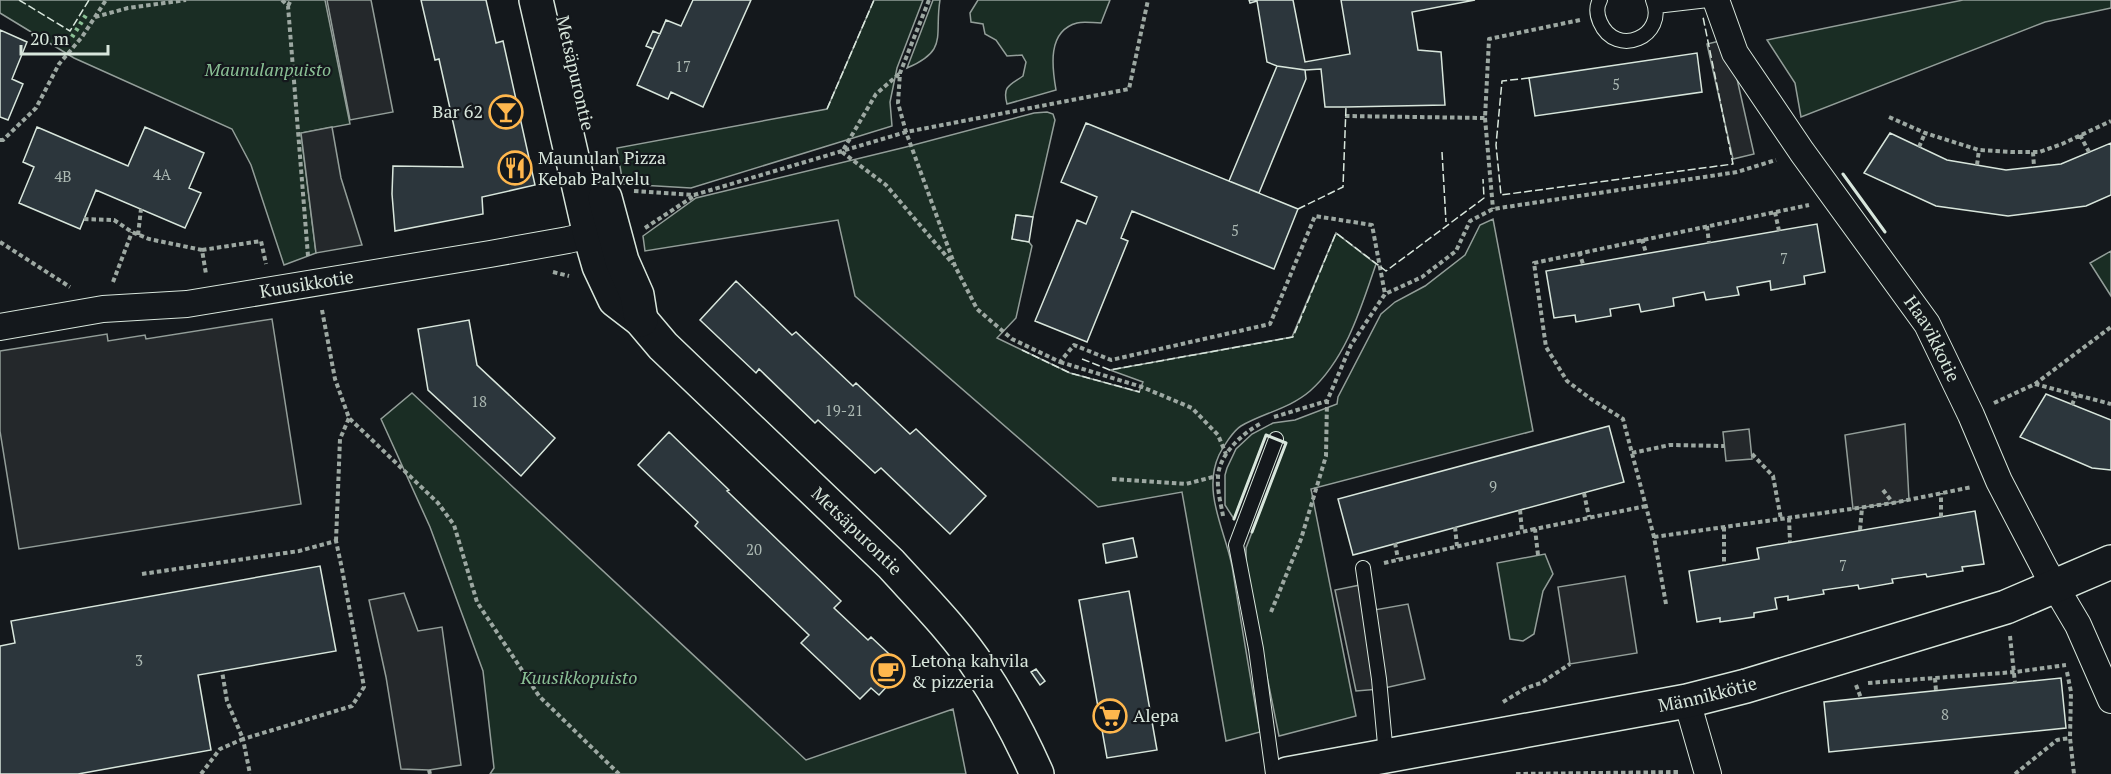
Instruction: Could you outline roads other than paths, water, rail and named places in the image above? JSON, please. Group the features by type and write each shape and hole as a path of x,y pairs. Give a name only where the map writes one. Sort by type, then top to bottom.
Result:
{"street":[{"name":"Metsäpurontie","path":"536,0 614,231"},
{"name":"Metsäpurontie","path":"558,0 622,261 637,295 640,320 663,346 891,564 927,602 980,667 1018,733 1037,774"},
{"name":"Haavikkotie","path":"1716,0 1736,53 1802,152 1927,324 1971,415 1999,481 2054,586 2078,625 2111,700"},
{"name":"Kuusikkotie","path":"0,327 103,309 187,304 614,231"},
{"name":"Männikkötie","path":"1287,774 1687,701 1746,686 2006,607 2111,562"},
{"path":"1687,701 1707,771"}],"lane":[{"path":"1600,0 1597,16 1603,29 1612,38 1625,41 1638,39 1649,31 1655,20 1655,3 1708,0"},
{"path":"1273,774 1256,649 1236,545 1276,439"},
{"path":"1363,568 1379,679 1386,755"}],"place":[{"name":"Bar 62","path":"506,112"},
{"name":"Maunulan Pizza Kebab Palvelu","path":"515,168"},
{"name":"Letona kahvila & pizzeria","path":"888,671"},
{"name":"Alepa","path":"1110,716"}],"park label":[{"name":"Maunulanpuisto","path":"268,70"},
{"name":"Kuusikkopuisto","path":"579,678"}]}
